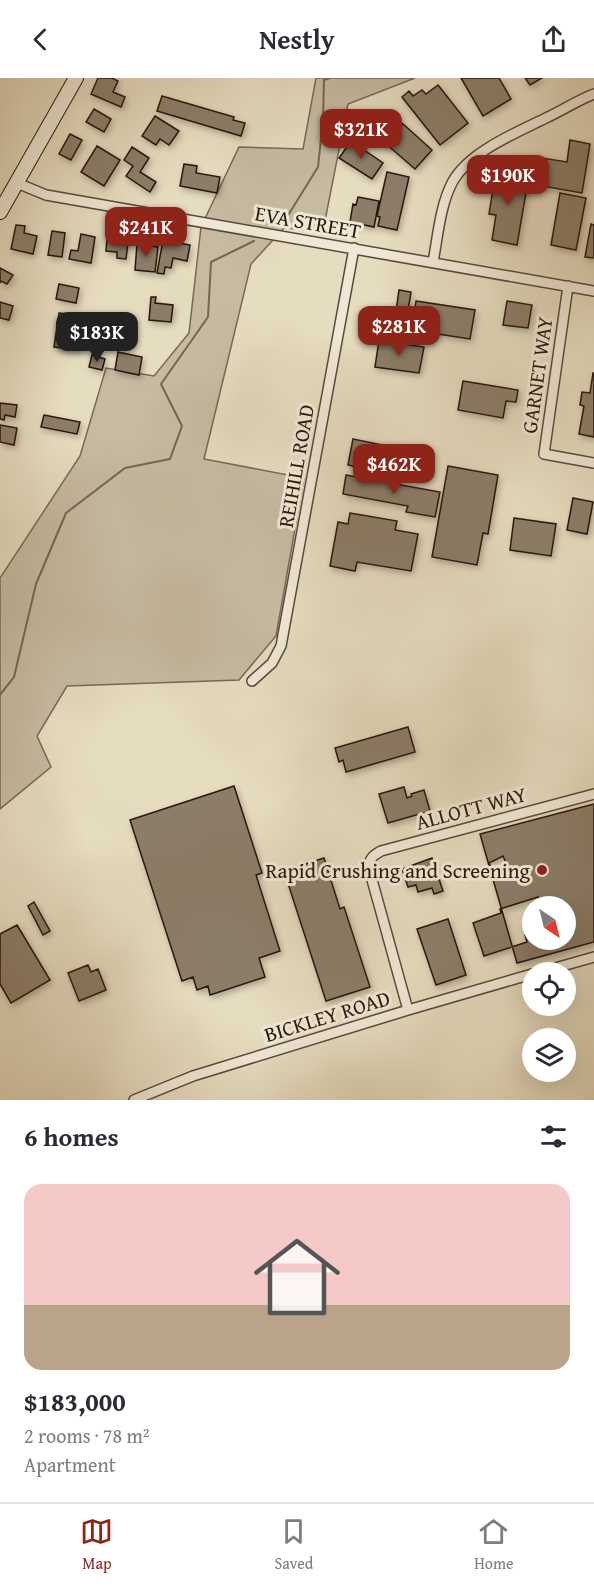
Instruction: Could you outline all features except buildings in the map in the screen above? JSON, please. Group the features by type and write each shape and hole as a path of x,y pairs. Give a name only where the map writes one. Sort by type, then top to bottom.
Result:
{"main road":[{"path":"0,212 76,78"}],"street":[{"path":"433,262 441,216 453,181 465,166 482,152 594,94"},
{"name":"EVA STREET","path":"17,183 46,195 594,291"},
{"name":"REIHILL ROAD","path":"252,681 272,663 281,645 354,248"},
{"name":"GARNET WAY","path":"568,286 544,454 594,463"},
{"name":"ALLOTT WAY","path":"408,1010 369,869 372,856 381,851 594,794"},
{"path":"576,962 594,957"},
{"name":"BICKLEY ROAD","path":"134,1100 193,1076 522,977"}],"shaded area":[{"path":"316,78 415,78 348,104 323,231 284,228 251,264 204,459 304,478 276,636 239,680 67,686 37,736 51,767 0,809 0,578 80,456 106,368 154,376 189,333 201,227 239,147 303,149"}],"waterway":[{"path":"287,217 318,167 324,80 330,78"},
{"path":"0,695 14,677 36,584 66,513 125,468 170,459 182,426 161,384 208,317 211,262 254,241"}],"place":[{"name":"Rapid Crushing and Screening","path":"542,870"}]}
